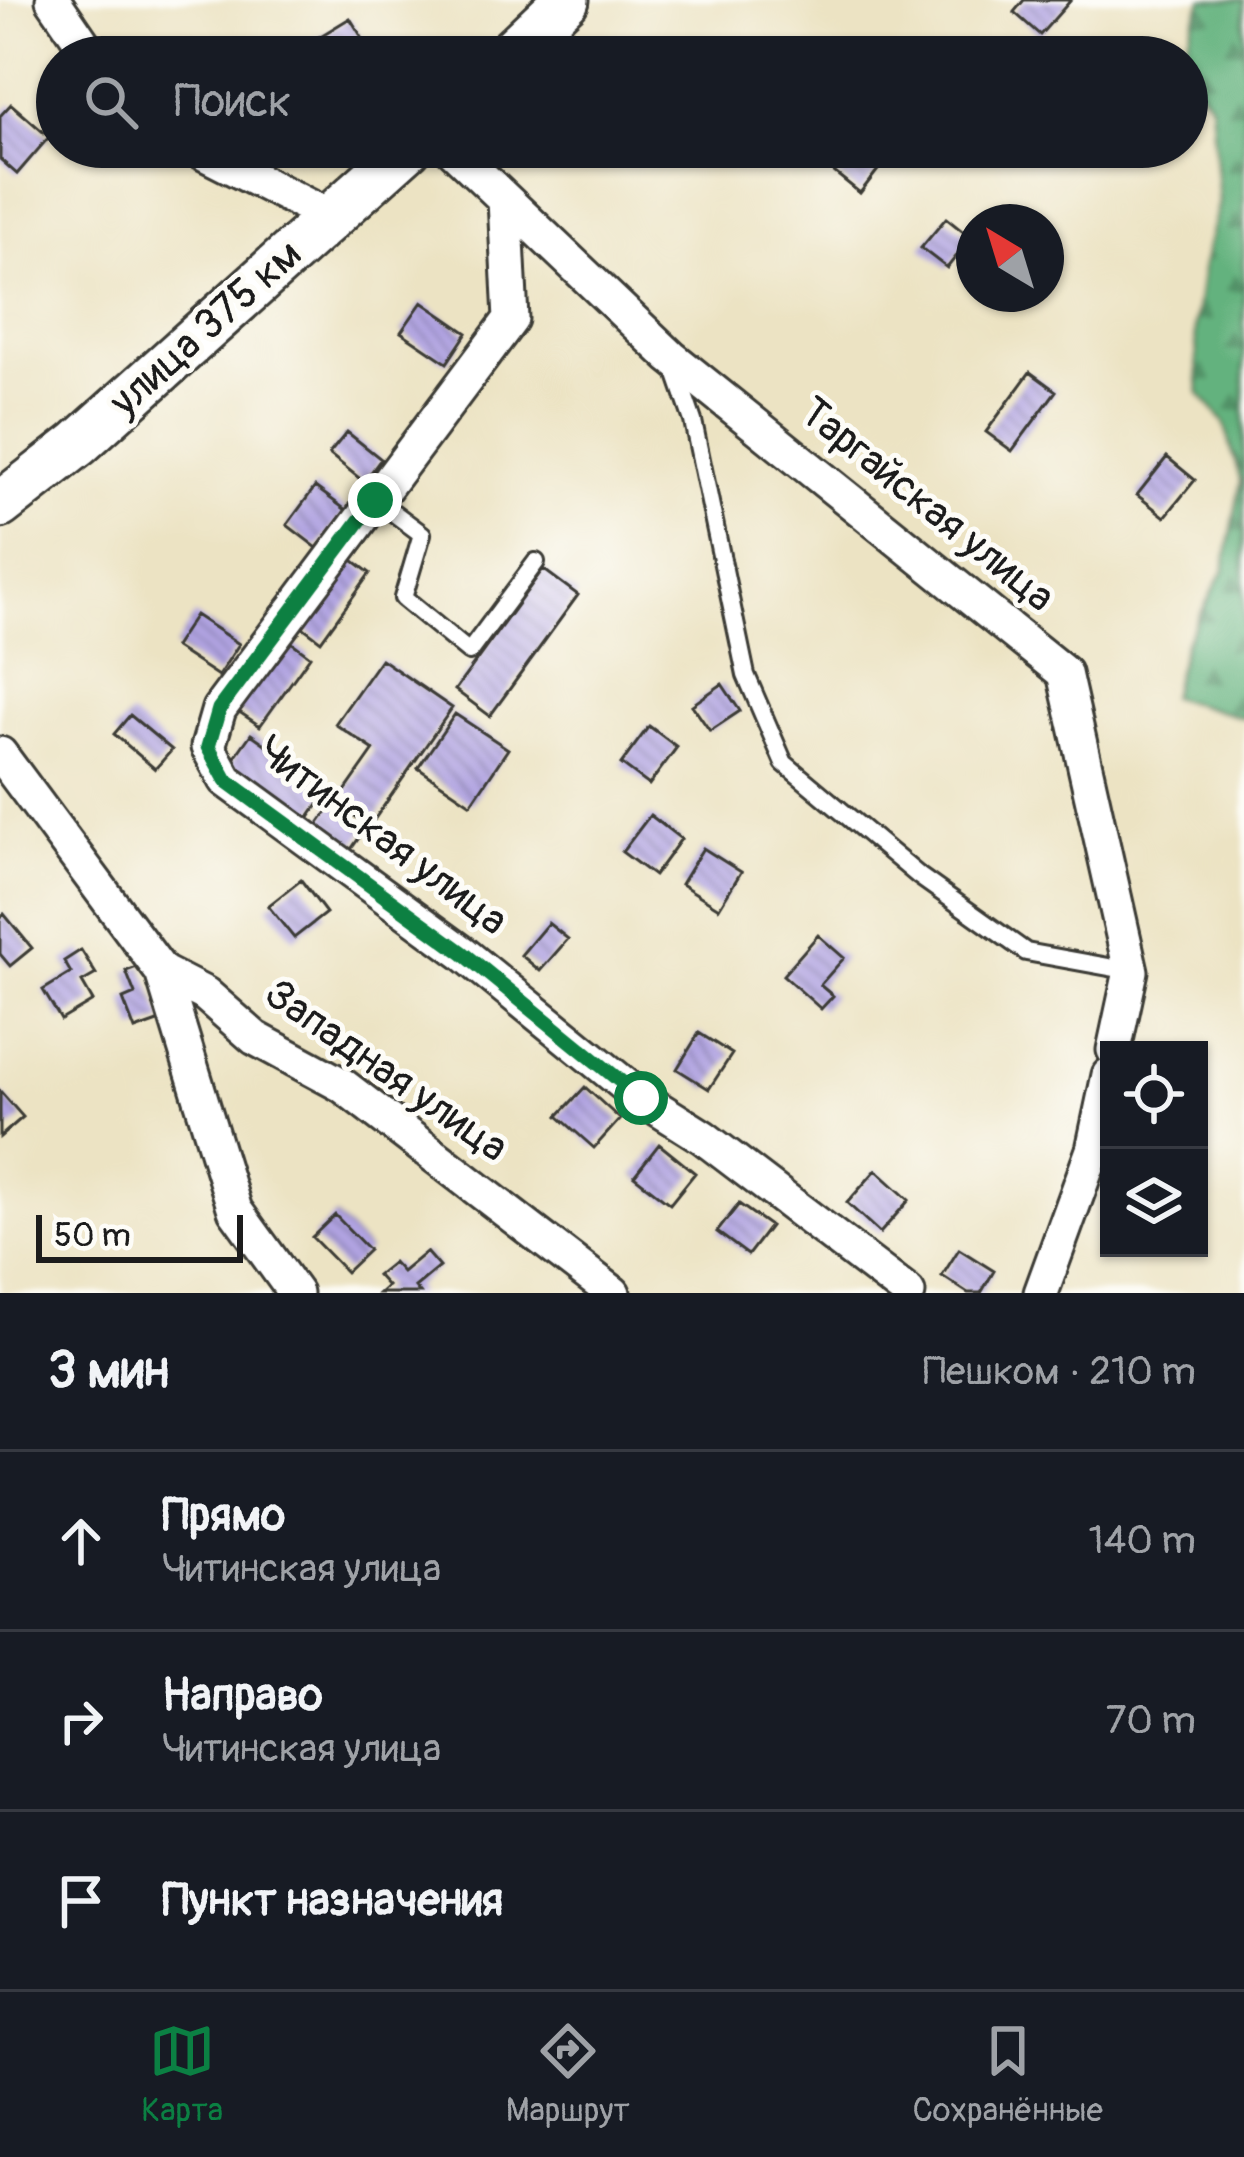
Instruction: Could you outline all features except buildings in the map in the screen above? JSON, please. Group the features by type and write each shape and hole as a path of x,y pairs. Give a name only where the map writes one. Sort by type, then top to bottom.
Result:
{"main road":[{"path":"528,36 566,0"},
{"name":"улица 375 км","path":"0,505 78,444 385,168"}],"street":[{"path":"53,0 78,36"},
{"path":"233,168 330,217"},
{"name":"Таргайская улица","path":"472,168 671,357 1064,674 1131,971 1116,1041"},
{"name":"Читинская улица","path":"505,200 511,319 219,709 208,747 226,780 463,953 641,1098 703,1137 908,1293"},
{"path":"0,754 162,972 235,1210 295,1293"},
{"name":"Западная улица","path":"162,972 206,994 254,1038 342,1085 613,1293"},
{"path":"1041,1293 1094,1150 1100,1120"}],"lane":[{"path":"671,357 693,421 746,675 784,763 919,876 1026,952 1131,971"},
{"path":"375,500 422,535 403,598 469,652 536,562"}],"green space":[{"path":"1202,0 1244,0 1244,718 1170,697 1185,643 1224,570 1241,482 1224,422 1199,393 1195,327 1203,266 1219,202 1208,100 1208,36 1189,36"}],"route":[{"path":"375,500 219,709 208,747 226,780 463,953 641,1098"}]}
